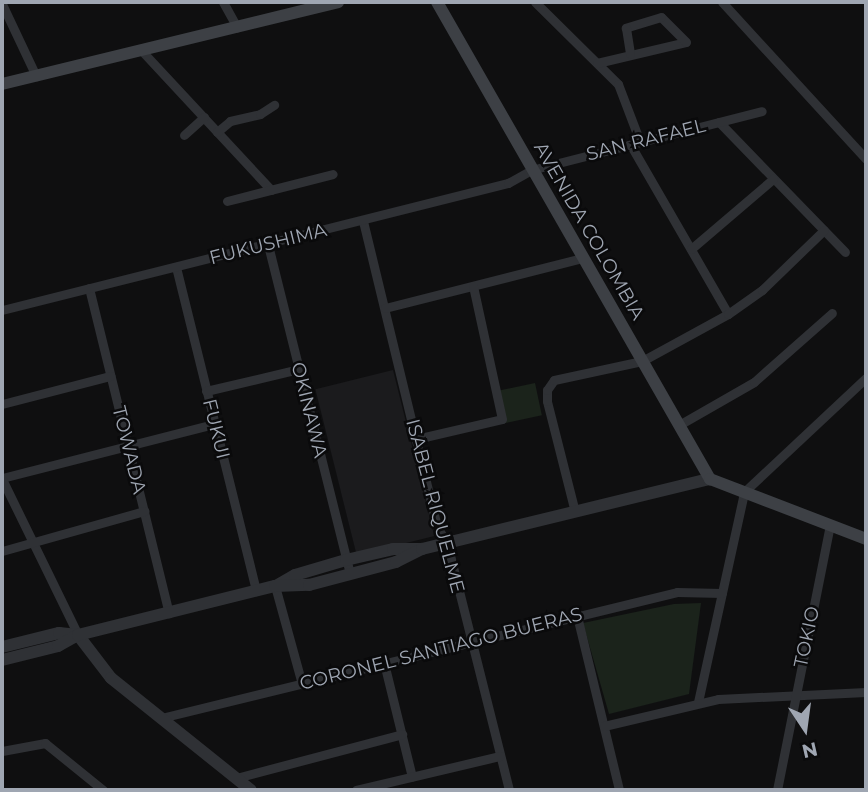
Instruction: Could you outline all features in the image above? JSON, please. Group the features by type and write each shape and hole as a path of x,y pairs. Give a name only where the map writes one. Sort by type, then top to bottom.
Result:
{"main road":[{"path":"2,84 338,2"},
{"name":"AVENIDA COLOMBIA","path":"436,2 710,479"},
{"path":"710,479 866,539"}],"street":[{"path":"223,2 237,27"},
{"path":"535,2 622,90 635,143 728,314"},
{"path":"722,2 866,159"},
{"path":"2,4 36,76"},
{"path":"597,63 686,42 661,17 627,26 630,54"},
{"path":"141,50 271,190"},
{"path":"217,132 230,121 260,114 274,105"},
{"name":"SAN RAFAEL","path":"531,170 762,111"},
{"path":"184,135 204,117"},
{"path":"719,122 845,252"},
{"name":"FUKUSHIMA","path":"2,310 508,183 531,170"},
{"path":"227,201 333,174"},
{"path":"691,249 773,179"},
{"name":"ISABEL RIQUELME","path":"363,220 437,527 447,543 509,790"},
{"path":"575,512 547,390 554,380 642,361 728,314 762,290 824,230"},
{"name":"OKINAWA","path":"268,245 350,574"},
{"path":"385,308 582,258"},
{"name":"FUKUI","path":"176,267 256,591"},
{"path":"416,439 490,424 502,419 473,286"},
{"name":"TOWADA","path":"89,288 169,613"},
{"path":"679,425 754,382 832,313"},
{"path":"206,391 299,369"},
{"path":"2,404 110,376"},
{"path":"698,702 744,492 866,378"},
{"path":"215,424 2,478 78,635 103,670 248,789"},
{"path":"2,660 58,646 78,635 275,586 309,584 350,574 396,562 422,549 710,479"},
{"path":"2,551 144,511"},
{"name":"TOKIO","path":"777,790 830,525"},
{"path":"275,586 295,575 346,561 394,549 422,549"},
{"path":"275,586 302,684"},
{"name":"CORONEL SANTIAGO BUERAS","path":"161,718 684,590 722,593"},
{"path":"577,616 620,790"},
{"path":"2,647 59,633 78,635"},
{"path":"384,663 412,777"},
{"path":"604,726 698,702 795,693 866,692"},
{"path":"236,778 402,734"},
{"path":"2,751 42,742 103,790"},
{"path":"356,790 500,756"}],"shaded area":[{"path":"393,370 434,536 357,555 315,389"},
{"path":"535,383 542,415 504,423 497,391"},
{"path":"701,603 689,694 609,714 583,623 674,604"}]}
